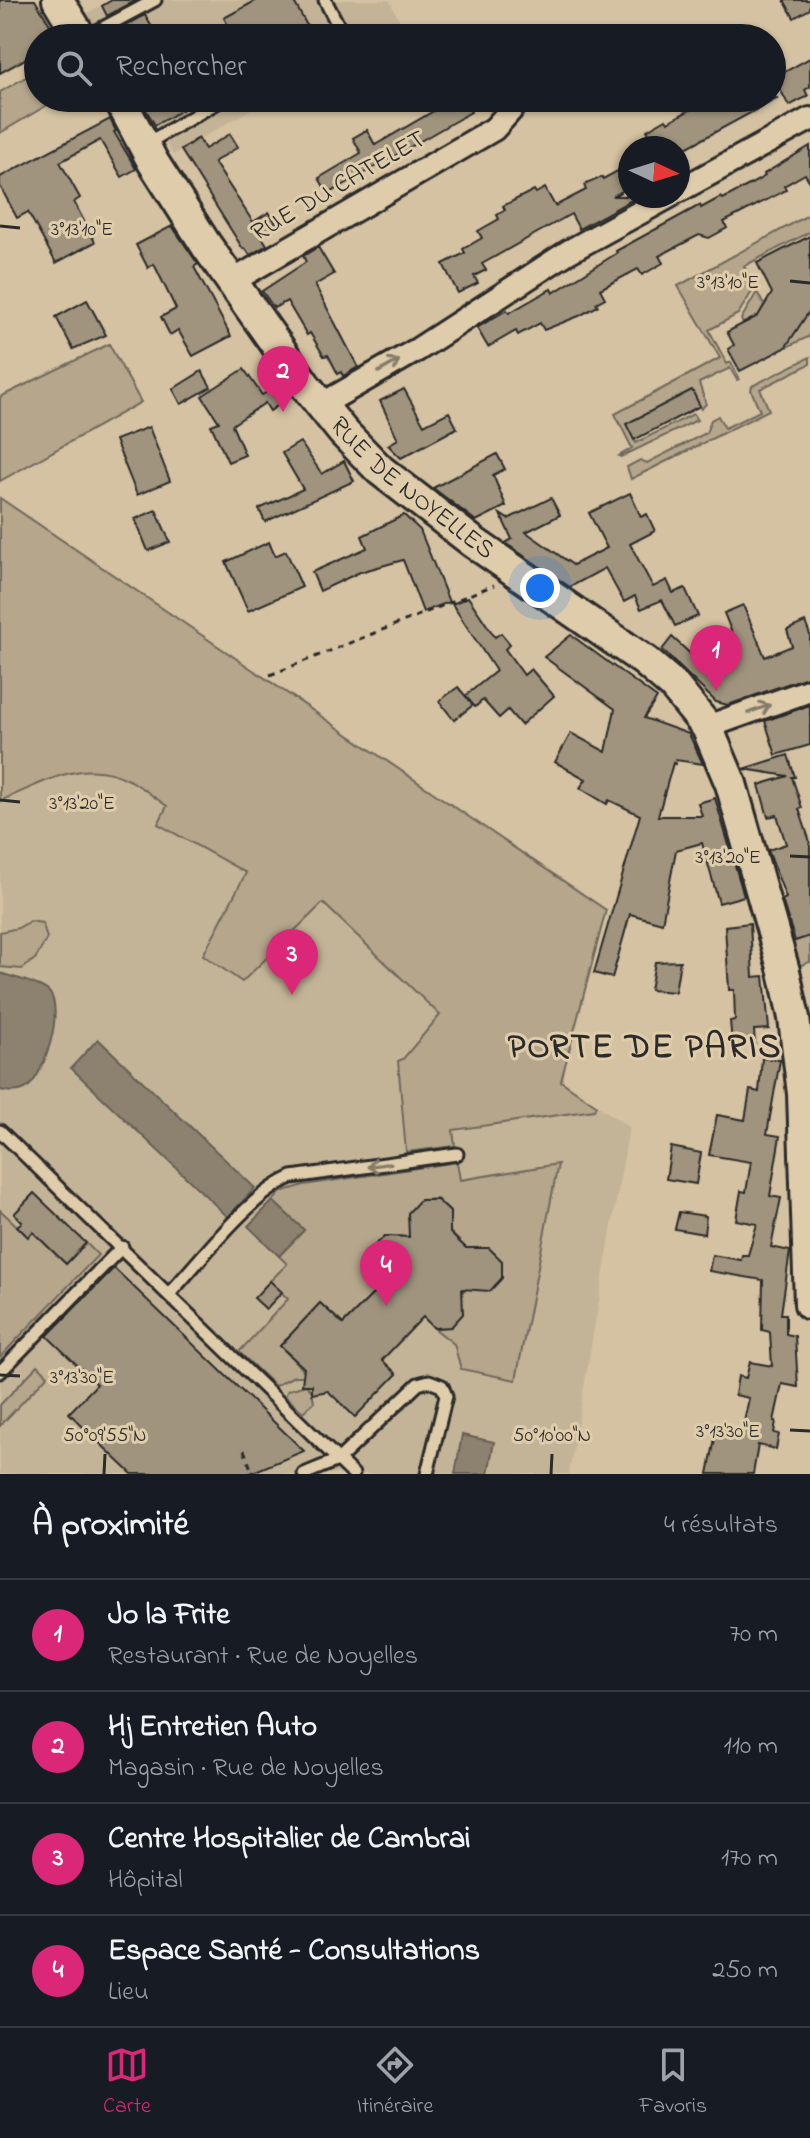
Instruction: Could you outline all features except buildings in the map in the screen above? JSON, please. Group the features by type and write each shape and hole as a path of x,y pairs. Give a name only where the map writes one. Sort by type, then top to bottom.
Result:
{"street":[{"path":"58,0 74,24"},
{"name":"RUE DE NOYELLES","path":"126,112 165,182 231,282 321,405 380,470 519,574 645,661 680,693 707,727 728,773 784,971 796,1033 808,1138 810,1304"},
{"name":"RUE DU CATELET","path":"231,282 494,129 509,112"},
{"path":"690,184 810,119"},
{"path":"321,405 489,306 514,286 568,252 648,208"},
{"path":"707,727 810,690"}],"lane":[{"path":"110,24 155,0"},
{"path":"325,0 337,24"},
{"path":"144,145 201,112"},
{"path":"0,1131 353,1474"},
{"path":"169,1294 252,1206 280,1182 292,1177 457,1154"},
{"path":"0,1372 122,1247"},
{"path":"304,1474 338,1460 418,1384 429,1381 442,1386 446,1396 427,1474"}],"path":[{"path":"270,675 519,574"},
{"path":"244,1450 253,1474"}],"shaded area":[{"path":"112,0 389,0 401,24 94,24 87,13"},
{"path":"24,78 24,112 35,112 0,133 0,92"},
{"path":"147,112 246,112 173,155"},
{"path":"810,214 810,232 744,266 755,287 738,314 709,330 727,364 731,362 739,379 730,368 699,383 706,404 701,409 691,390 627,424 636,443 693,414 697,420 619,456 632,448 615,414 720,358 678,286"},
{"path":"757,292 764,305 758,316 743,324 741,319"},
{"path":"810,310 810,336 787,347 781,335 790,340"},
{"path":"109,344 141,402 0,481 0,397"},
{"path":"810,357 810,364 760,389 769,410 631,479 627,467 640,460 647,463 706,433 711,420 718,416 725,428 760,411 752,386"},
{"path":"0,498 606,910 561,1081 629,1127 569,1474 0,1474"},
{"path":"0,498 606,910 561,1081 596,1105 594,1110 453,1130 455,1146 406,1152 398,1061 440,1015 323,903 242,982 203,955 246,873 158,824 167,806 131,781 97,771 64,774 0,801"},
{"path":"30,921 42,923 47,938 36,958 22,969 0,967 0,932 18,928"},
{"path":"810,936 810,962 795,967 789,943"},
{"path":"0,973 48,991 55,1012 50,1042 39,1072 32,1083 16,1092 0,1090"},
{"path":"98,1039 255,1188 228,1217 71,1068"},
{"path":"457,1162 460,1180 558,1164 516,1380 461,1369 454,1344 434,1328 451,1327 463,1314 460,1294 467,1287 469,1251 448,1230 450,1212 437,1199 420,1200 408,1213 411,1233 405,1239 402,1236 385,1236 372,1248 373,1267 400,1284 378,1289 343,1324 320,1303 280,1346 309,1376 294,1376 275,1386 239,1352 288,1299 270,1281 287,1264 279,1256 304,1230 273,1201 281,1192 304,1185"},
{"path":"273,1201 304,1230 279,1256 248,1226"},
{"path":"0,1210 28,1236 33,1232 66,1264 86,1243 98,1255 0,1357"},
{"path":"38,1365 48,1375 0,1426 0,1405"},
{"path":"306,1385 312,1391 314,1402 303,1412 285,1396 288,1390"},
{"path":"462,1435 494,1442 488,1474 455,1474"}],"place":[{"name":"Hj Entretien Auto","path":"283,412"},
{"name":"Jo la Frite","path":"716,691"},
{"name":"Centre Hospitalier de Cambrai","path":"292,995"},
{"name":"Espace Santé - Consultations","path":"386,1306"}],"district":[{"name":"PORTE DE PARIS","path":"645,1049"}]}
